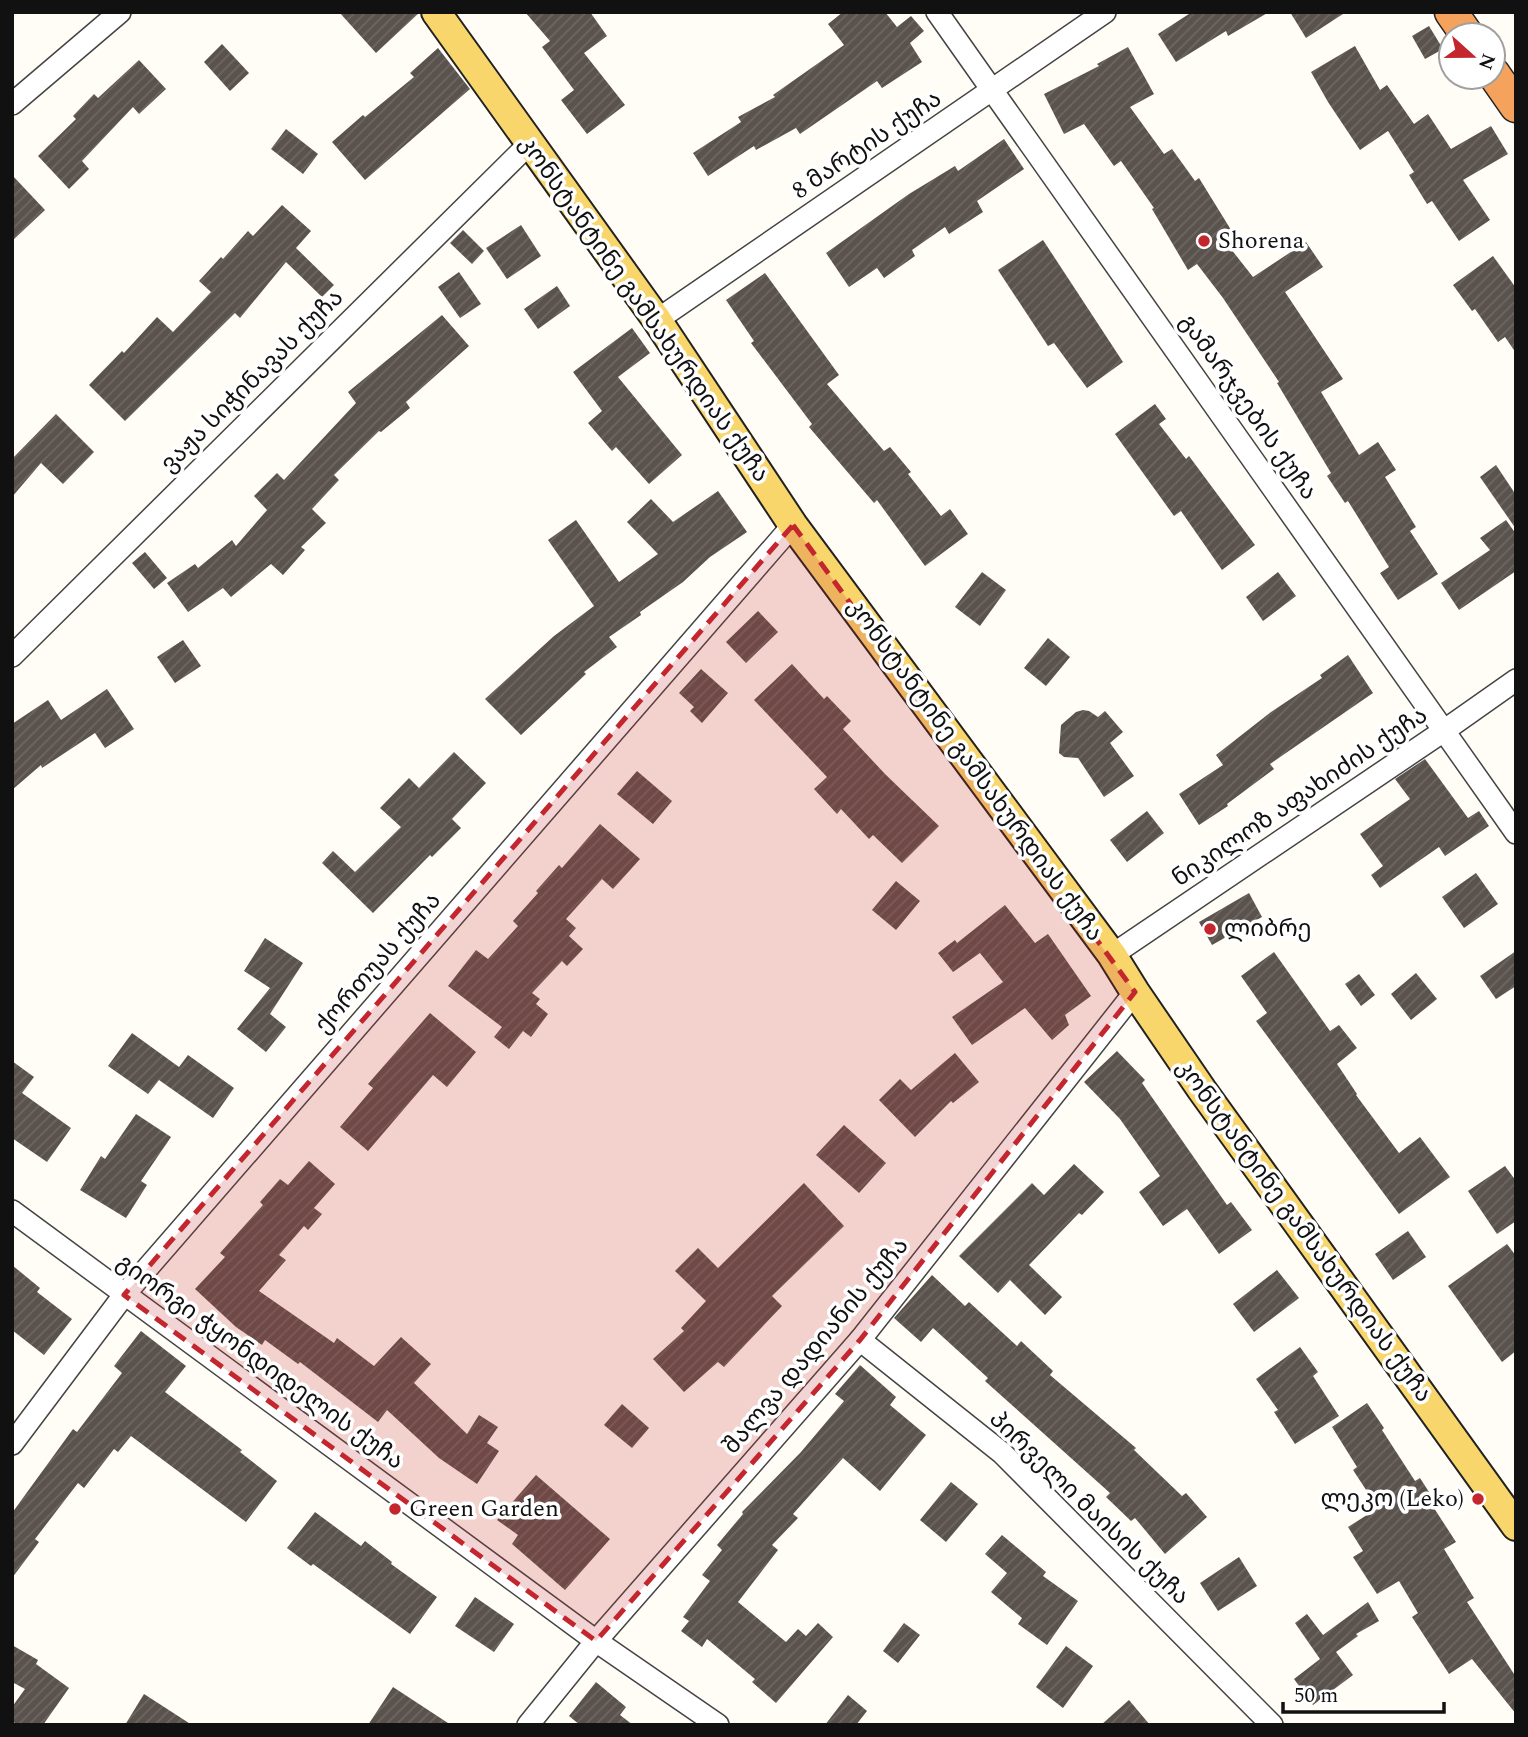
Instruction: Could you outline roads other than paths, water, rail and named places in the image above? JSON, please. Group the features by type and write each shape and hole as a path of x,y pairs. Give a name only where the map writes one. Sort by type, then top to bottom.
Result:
{"highway":[{"path":"1506,91 1516,106"}],"main road":[{"name":"კონსტანტინე გამსახურდიას ქუჩა","path":"436,12 657,320 793,524 1112,956 1516,1526"}],"street":[{"path":"12,104 120,12"},
{"name":"გამარჯვების ქუჩა","path":"937,12 1516,833"},
{"name":"8 მარტის ქუჩა","path":"657,320 1105,12"},
{"name":"ვაჟა სიჭინავას ქუჩა","path":"12,656 529,144"},
{"name":"ქორთუას ქუჩა","path":"12,1444 124,1295 793,524"},
{"name":"ნიკილოზ აფახიძის ქუჩა","path":"1112,956 1516,680"},
{"name":"შალვა დადიანის ქუჩა","path":"528,1725 596,1641 860,1340 1135,992"},
{"name":"გიორგი ჭყონდიდელის ქუჩა","path":"12,1211 596,1641 718,1725"},
{"name":"პირველი მაისის ქუჩა","path":"860,1340 1002,1453 1272,1725"}],"place":[{"name":"Shorena","path":"1204,241"},
{"name":"ლიბრე","path":"1210,929"},
{"name":"ლეკო (Leko)","path":"1478,1499"},
{"name":"Green Garden","path":"395,1509"}]}
